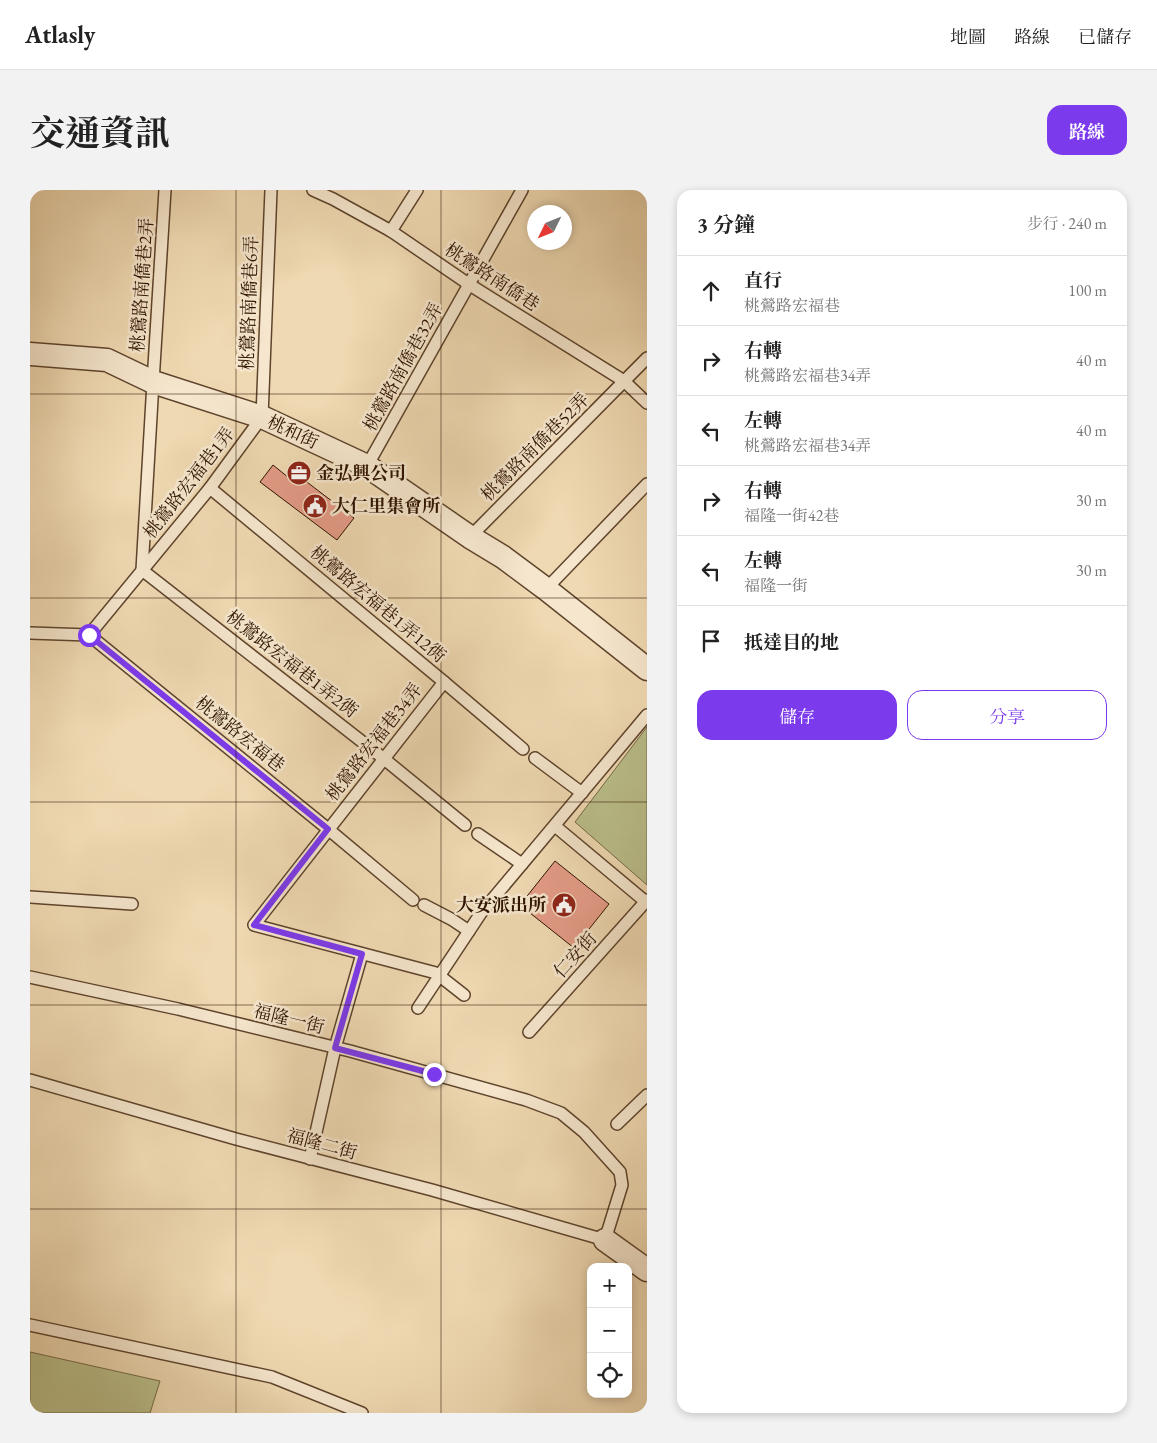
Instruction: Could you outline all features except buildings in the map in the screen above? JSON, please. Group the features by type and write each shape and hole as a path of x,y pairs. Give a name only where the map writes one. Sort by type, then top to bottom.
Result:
{"street":[{"name":"桃和街","path":"30,354 107,360 153,382 262,417 367,466 546,588 647,669"},
{"path":"605,1240 647,1270"}],"lane":[{"name":"桃鶯路南僑巷2弄","path":"153,382 165,190"},
{"name":"桃鶯路南僑巷6弄","path":"262,417 271,190"},
{"name":"桃鶯路南僑巷","path":"313,190 390,231 470,285 624,382 647,402"},
{"path":"390,231 417,190"},
{"name":"桃鶯路南僑巷32弄","path":"367,466 522,190"},
{"name":"桃鶯路南僑巷52弄","path":"470,537 647,358"},
{"name":"桃鶯路宏福巷1弄","path":"142,570 153,382"},
{"name":"桃鶯路宏福巷1弄","path":"89,635 210,488 262,417"},
{"path":"546,588 647,484"},
{"name":"桃鶯路宏福巷1弄12衖","path":"210,488 523,749"},
{"name":"桃鶯路宏福巷1弄2衖","path":"142,570 384,758 465,825"},
{"path":"30,632 89,635"},
{"name":"桃鶯路宏福巷","path":"89,635 413,900"},
{"name":"桃鶯路宏福巷34弄","path":"362,954 254,925 444,682"},
{"path":"418,1008 481,913 647,715"},
{"path":"535,758 582,793"},
{"path":"555,826 646,901"},
{"path":"478,834 522,864"},
{"path":"30,897 132,904"},
{"name":"仁安街","path":"529,1032 646,901"},
{"path":"424,905 469,931"},
{"path":"310,1159 335,1048 362,954 436,973 464,995"},
{"name":"福隆一街","path":"30,976 178,1009 335,1048 471,1084 526,1100 561,1113 584,1132 620,1172 622,1184 605,1240"},
{"name":"福隆二街","path":"30,1080 227,1137 432,1190 605,1240"},
{"path":"617,1124 647,1094"},
{"path":"30,1325 272,1377 362,1413"}],"green space":[{"path":"647,727 647,885 575,822"},
{"path":"30,1352 160,1381 150,1413 30,1413"}],"place":[{"name":"金弘興公司","path":"299,473"},
{"name":"大仁里集會所","path":"315,506"},
{"name":"大安派出所","path":"564,905"}],"route":[{"path":"89,635 328,829 254,925 362,954 335,1048 434,1074"}]}
